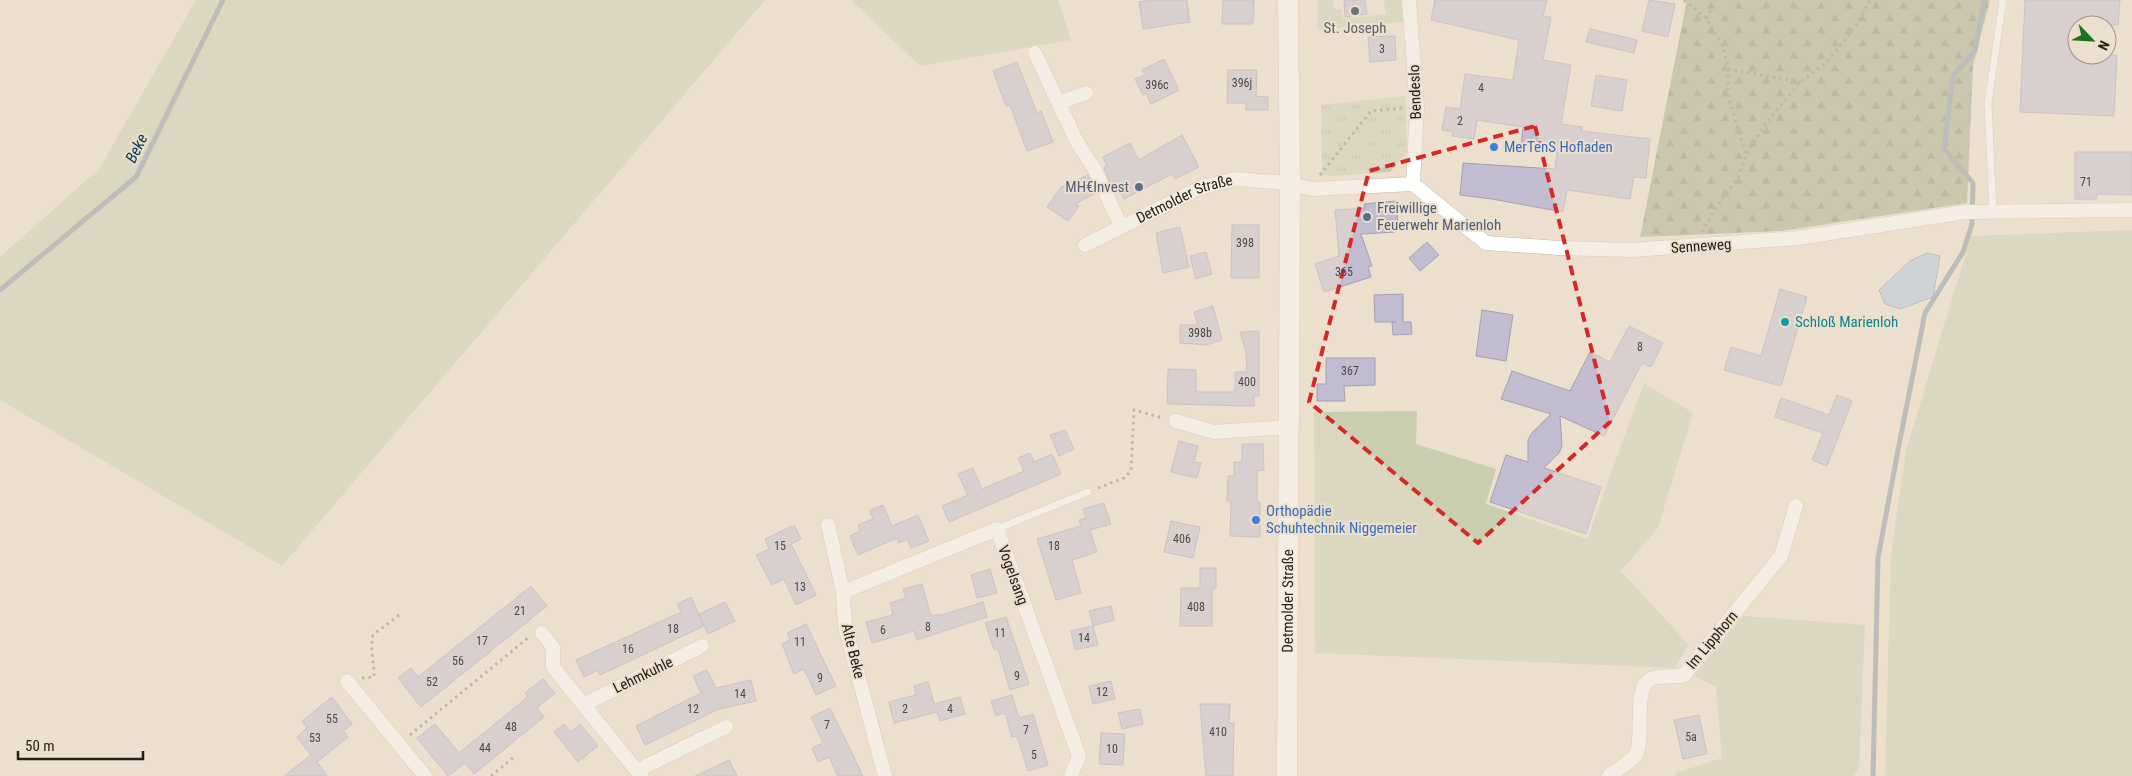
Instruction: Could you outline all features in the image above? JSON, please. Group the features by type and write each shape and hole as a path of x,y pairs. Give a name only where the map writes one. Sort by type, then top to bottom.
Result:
{"street":[{"name":"Detmolder Straße","path":"1287,776 1290,184 1288,0"},
{"name":"Bendeslo","path":"1408,0 1417,107 1413,184"},
{"path":"1035,53 1121,226"},
{"path":"1059,103 1086,93"},
{"name":"Detmolder Straße","path":"1085,245 1202,186 1235,180 1290,184"},
{"path":"1290,184 1313,189 1413,184"},
{"name":"Senneweg","path":"1413,184 1486,243 1632,250 1798,238 1965,212 2132,210"},
{"path":"1176,421 1214,432 1288,427"},
{"name":"Im Lipphorn","path":"1609,776 1636,755 1640,737 1640,703 1644,686 1651,679 1683,676 1782,556 1796,506"},
{"name":"Alte Beke","path":"828,525 843,592 845,626 885,776"},
{"name":"Vogelsang","path":"843,592 997,529 1080,756 1072,776"},
{"path":"542,633 553,647 553,668 639,774 646,766 726,727"},
{"name":"Lehmkuhle","path":"585,706 591,700 702,646"},
{"path":"347,681 425,776"}],"lane":[{"path":"1987,211 1988,103 2003,0"},
{"path":"997,529 1088,492"}],"path":[{"path":"1684,0 1707,19 1724,48 1728,69 1728,96 1746,156"},
{"path":"1707,19 1715,0"},
{"path":"1700,246 1702,228 1738,178 1746,156 1763,127 1800,82 1827,62 1855,27 1870,0"},
{"path":"1728,69 1800,82"},
{"path":"1313,189 1320,174 1372,111 1417,107"},
{"path":"1088,492 1124,478 1131,471 1134,410 1176,421"},
{"path":"347,681 374,677 374,662 370,646 373,635 399,615"},
{"path":"398,744 518,646"},
{"path":"491,776 515,756"}],"highlighted area":[{"path":"1535,126 1610,422 1478,543 1309,402 1369,171"}],"green space":[{"path":"196,0 765,0 282,566 0,400 0,257 99,169"},
{"path":"851,0 1058,0 1071,40 920,66"},
{"path":"1317,0 1333,0 1334,9 1341,9 1343,19 1386,14 1384,0 1402,0 1404,22 1318,30"},
{"path":"1687,0 1990,0 1973,65 1967,203 1781,231 1640,237"},
{"path":"1405,96 1407,152 1390,172 1331,176 1322,174 1321,105"},
{"path":"2132,230 2132,776 1885,776 1891,553 1906,451 1971,236"},
{"path":"1644,383 1693,413 1658,528 1621,571 1689,645 1674,668 1315,653 1314,412 1417,411 1416,444 1496,469 1486,504 1587,539"},
{"path":"1743,616 1865,625 1859,769 1853,776 1676,776 1676,773 1722,758 1716,687 1694,676"}],"water":[{"path":"1927,253 1940,256 1933,297 1900,309 1885,304 1879,290 1910,261"}],"building":[{"path":"1187,0 1190,22 1143,29 1139,2"},
{"path":"1223,0 1254,0 1253,24 1222,24"},
{"name":"St. Joseph","path":"1344,0 1365,0 1367,14 1345,17"},
{"path":"1435,0 1547,0 1543,16 1551,17 1543,60 1571,65 1561,124 1582,127 1582,131 1650,139 1646,178 1634,177 1630,199 1567,190 1563,212 1460,195 1463,163 1555,169 1557,150 1521,145 1523,127 1477,120 1474,139 1452,136 1453,132 1442,130 1446,107 1460,109 1465,74 1513,80 1519,40 1431,20"},
{"path":"1649,0 1675,4 1668,37 1642,31"},
{"path":"2025,0 2120,0 2118,25 2117,15 2067,15 2067,65 2117,65 2114,116 2020,112"},
{"path":"1590,29 1637,40 1634,53 1586,42"},
{"path":"1395,36 1396,60 1370,62 1368,37"},
{"path":"1164,59 1179,90 1151,104 1146,93 1143,95 1135,79 1145,75 1142,70"},
{"path":"1017,62 1037,113 1041,111 1053,142 1027,151 1010,105 1006,106 993,71"},
{"path":"1228,70 1257,70 1256,96 1268,97 1268,110 1246,110 1246,103 1227,103"},
{"path":"1596,75 1627,80 1622,111 1591,106"},
{"path":"1182,135 1199,167 1175,179 1172,174 1124,199 1116,182 1111,185 1104,168 1107,166 1103,157 1130,143 1139,160"},
{"path":"2075,152 2132,152 2132,195 2097,194 2097,199 2075,199"},
{"path":"1088,175 1096,193 1075,204 1079,206 1068,221 1047,207 1061,187"},
{"path":"1396,201 1398,225 1394,225 1395,232 1361,234 1372,266 1368,267 1371,277 1324,292 1315,264 1339,256 1335,210 1365,208 1364,204"},
{"path":"1232,225 1259,225 1259,278 1231,278"},
{"path":"1180,227 1189,267 1163,273 1156,233"},
{"path":"1427,242 1439,255 1420,271 1409,258"},
{"path":"1206,252 1212,274 1196,279 1190,256"},
{"name":"Schloß Marienloh","path":"1780,289 1807,297 1781,386 1724,370 1731,347 1761,356"},
{"path":"1403,294 1403,322 1411,322 1412,334 1393,335 1392,322 1375,322 1374,295"},
{"path":"1213,306 1222,340 1206,345 1180,343 1180,325 1198,325 1194,312"},
{"path":"1482,310 1513,315 1506,361 1476,356"},
{"path":"1629,326 1663,343 1651,367 1642,363 1604,436 1560,416 1562,446 1559,453 1544,468 1601,487 1586,534 1490,502 1506,455 1528,462 1528,440 1531,434 1551,414 1501,399 1512,371 1570,391 1590,352 1610,362"},
{"path":"1259,331 1259,396 1254,396 1254,406 1167,404 1168,369 1196,370 1196,392 1235,392 1235,372 1247,372 1246,353 1240,332"},
{"path":"1326,358 1375,358 1375,385 1344,386 1345,401 1317,401 1317,384 1326,384"},
{"path":"1837,395 1852,401 1827,466 1812,460 1823,433 1775,417 1781,398 1829,415"},
{"path":"1065,430 1074,449 1059,456 1050,435"},
{"path":"1179,441 1198,446 1194,462 1201,463 1197,478 1171,472"},
{"path":"1242,444 1263,444 1264,470 1257,471 1257,502 1260,502 1260,537 1230,536 1231,501 1227,501 1228,476 1234,476 1234,462 1242,462"},
{"path":"1030,453 1034,462 1052,454 1061,474 949,522 942,506 968,495 958,474 973,468 982,489 1024,471 1018,458"},
{"path":"1104,503 1111,524 1090,530 1097,552 1072,560 1081,593 1056,600 1037,539 1081,526 1079,520 1086,518 1083,509"},
{"path":"883,505 892,526 918,515 929,541 911,548 907,539 899,543 897,538 858,555 850,536 860,531 858,525 873,519 870,510"},
{"path":"1171,521 1200,527 1193,558 1164,552"},
{"path":"794,525 801,539 791,544 816,595 796,605 784,579 772,585 756,555 769,549 765,539"},
{"path":"1200,568 1216,568 1216,588 1212,589 1212,626 1180,626 1181,588 1200,588"},
{"path":"990,569 997,593 977,598 971,575"},
{"path":"922,584 931,616 939,614 939,616 983,602 987,617 917,640 914,631 872,643 866,622 893,615 890,603 906,598 903,589"},
{"path":"531,586 547,606 421,707 398,678 411,668 418,677"},
{"path":"691,597 704,626 600,675 598,670 584,677 576,660 681,612 677,604"},
{"path":"725,602 735,621 708,634 699,614"},
{"path":"1111,606 1114,620 1093,626 1089,611"},
{"path":"1006,617 1029,684 1010,690 998,649 994,650 985,623"},
{"path":"806,624 836,686 816,695 804,669 794,674 782,644 790,640 787,633"},
{"path":"1093,626 1098,645 1075,650 1071,631"},
{"path":"707,670 716,688 751,680 756,701 719,709 645,745 636,726 701,693 693,676"},
{"path":"543,679 555,693 537,708 544,717 474,774 465,763 448,776 417,738 435,724 459,753 528,697 525,693"},
{"path":"1111,681 1115,699 1093,704 1089,686"},
{"path":"928,682 934,704 960,697 965,714 940,721 937,712 894,723 889,702 916,695 914,686"},
{"path":"1012,695 1019,718 1033,714 1048,765 1028,771 1017,736 1012,737 1005,713 996,716 991,701"},
{"path":"332,697 352,724 343,731 348,737 317,762 327,776 284,776 311,755 297,737 307,728 302,721"},
{"path":"1200,704 1230,704 1229,723 1234,723 1233,776 1206,776"},
{"path":"830,708 863,776 838,776 829,757 818,762 812,748 823,743 811,717"},
{"path":"1140,709 1143,724 1122,729 1118,713"},
{"path":"1699,715 1707,754 1683,759 1674,720"},
{"path":"564,724 571,732 580,724 598,746 578,762 554,732"},
{"path":"1101,733 1125,734 1123,765 1099,764"},
{"path":"729,760 737,776 695,776 723,763"}],"waterway":[{"name":"Beke","path":"0,290 136,177 223,0"},
{"path":"1873,776 1878,558 1925,313 1963,252 1972,224 1973,183 1944,149 1953,76 1975,51 1984,0"}],"place":[{"name":"St. Joseph","path":"1355,11"},
{"name":"MerTenS Hofladen","path":"1494,147"},
{"name":"MH€Invest","path":"1139,187"},
{"name":"Freiwillige Feuerwehr Marienloh","path":"1367,217"},
{"name":"Schloß Marienloh","path":"1785,322"},
{"name":"Orthopädie Schuhtechnik Niggemeier","path":"1256,520"}]}
